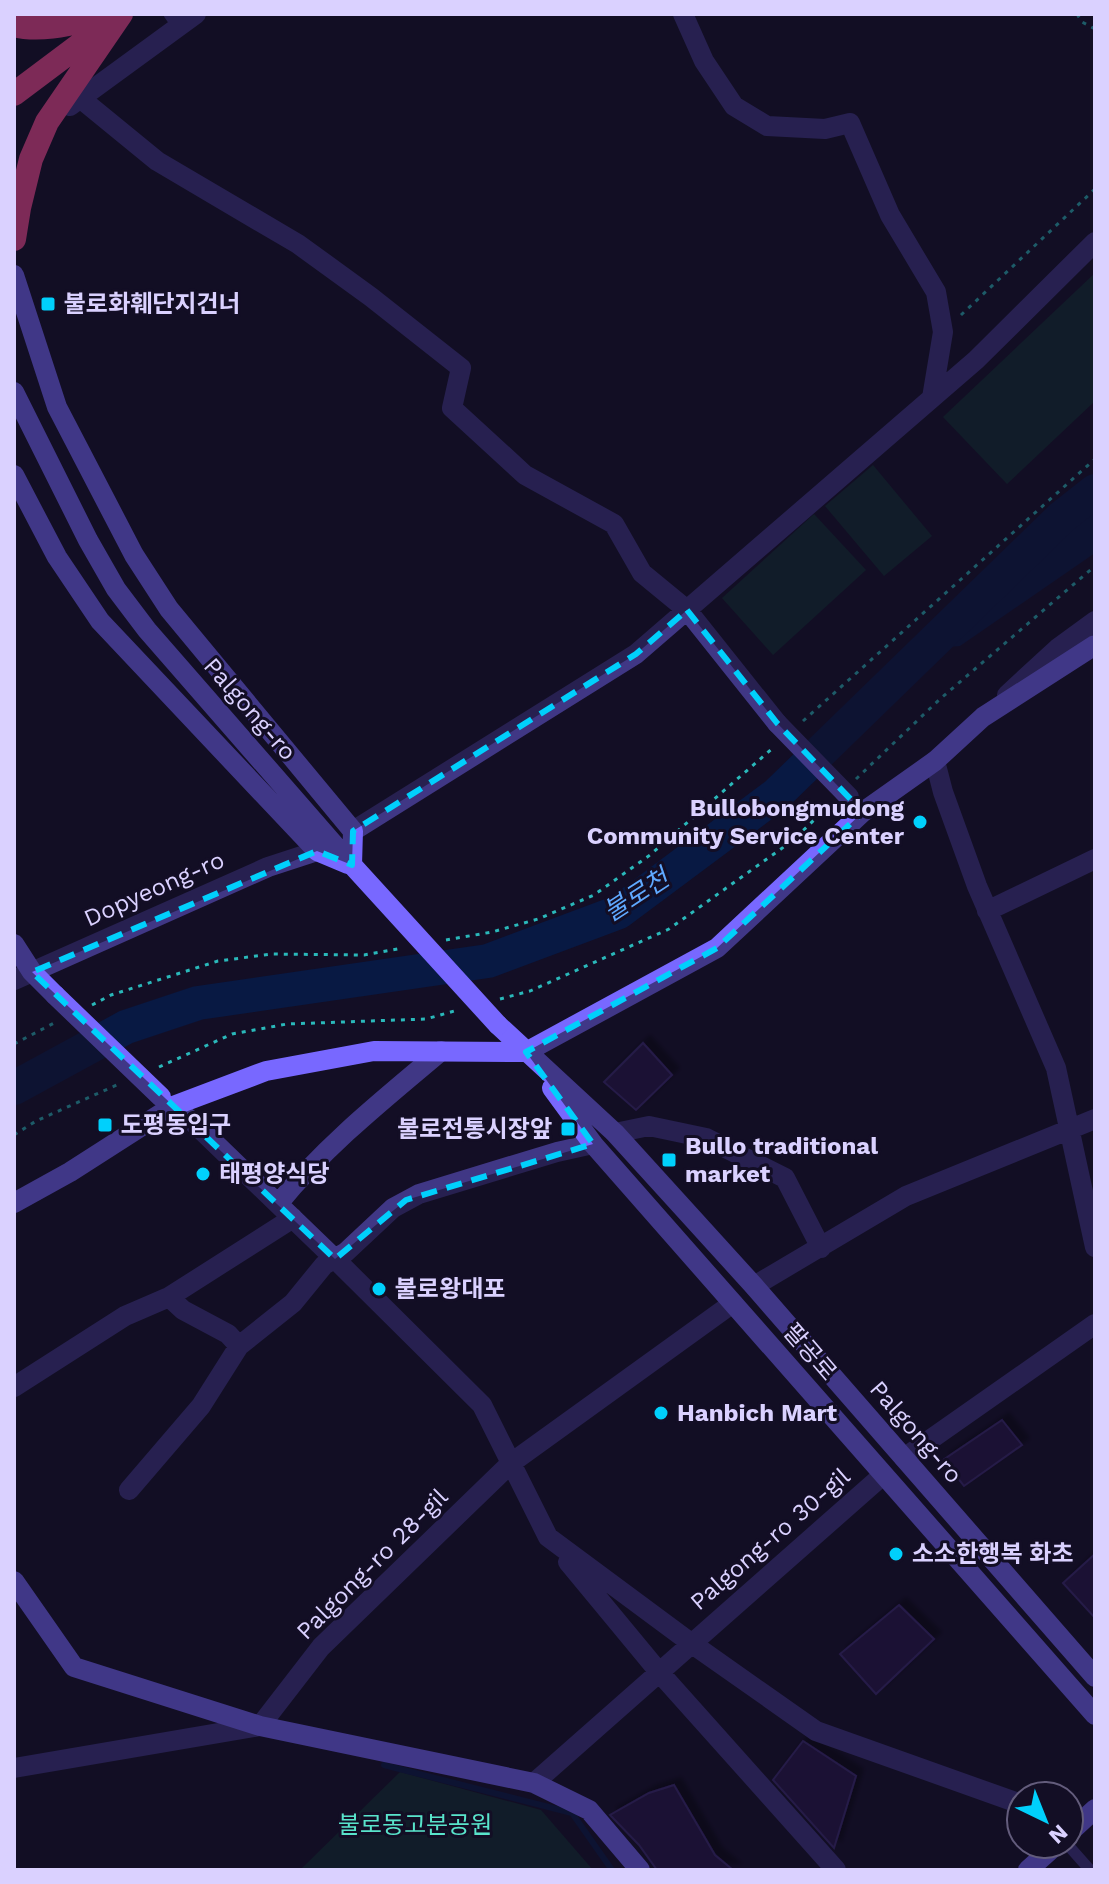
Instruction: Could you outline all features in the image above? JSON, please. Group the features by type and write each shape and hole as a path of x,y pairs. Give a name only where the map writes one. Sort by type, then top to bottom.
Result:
{"highway":[{"path":"14,25 24,28 50,26 114,14"},
{"path":"14,94 121,14"},
{"path":"14,239 31,159 47,122 121,14"}],"main road":[{"path":"14,275 57,407 134,555 169,609 353,831 352,865 317,851 100,621 57,557 14,475"},
{"name":"Palgong-ro","path":"14,392 82,529 116,589 147,630 352,865 498,1025 615,1133 754,1286 1095,1677"},
{"path":"14,1203 70,1172 167,1102 266,1071 374,1051 526,1052 717,948 850,798 935,761 983,717 1095,645"},
{"path":"14,944 23,976 55,995 167,1102"},
{"name":"팔공로","path":"526,1052 593,1144 1095,1715"},
{"path":"14,1581 74,1667 260,1726 534,1783 589,1810 640,1870"}],"street":[{"path":"47,122 173,21 196,14"},
{"path":"683,14 704,61 734,106 767,126 825,129 850,123 890,215 936,292 943,332 932,398"},
{"path":"80,98 157,161 298,244 461,368 452,408 525,475 614,524 642,573 687,610 784,731 850,798"},
{"path":"353,831 636,654 976,360 1095,242"},
{"path":"983,717 1058,648 1095,621"},
{"path":"935,761 977,886 1056,1068 1095,1247"},
{"name":"Dopyeong-ro","path":"23,976 268,867 317,851"},
{"path":"987,911 1095,859"},
{"path":"14,1387 125,1316 169,1297 285,1211 304,1172 441,1051"},
{"name":"Palgong-ro 30-gil","path":"167,1102 194,1123 482,1405 548,1537 659,1672 836,1870"},
{"path":"754,1286 906,1196 1095,1119"},
{"path":"615,1133 649,1126 706,1138 785,1178 821,1248"},
{"path":"129,1490 201,1406 239,1346 293,1303 324,1265 346,1252 393,1208 419,1194 593,1144"},
{"path":"169,1297 183,1310 228,1334 239,1346"},
{"name":"Palgong-ro 28-gil","path":"260,1726 321,1647 510,1464 733,1303"},
{"path":"904,1458 1095,1324"},
{"name":"Palgong-ro 30-gil","path":"534,1783 883,1475"},
{"name":"Palgong-ro 30-gil","path":"548,1537 816,1731 1005,1798"},
{"path":"14,1768 260,1726"}],"path":[{"path":"1077,14 1082,22 1095,29"},
{"path":"943,332 1095,189"},
{"path":"435,942 492,932 538,919 594,895 650,855 784,731 1095,459"},
{"path":"500,999 530,991 669,929 792,841 850,798 940,699 1095,566"},
{"path":"83,1009 111,995 218,961 272,954 364,955 406,947"},
{"path":"148,1071 232,1034 287,1024 426,1019 470,1007"},
{"path":"14,1044 55,1023"},
{"path":"14,1135 36,1121 120,1084"}],"highlighted area":[{"path":"687,610 777,723 863,812 717,948 526,1052 593,1144 406,1200 335,1259 32,972 317,851 352,865 353,831 636,654"}],"green space":[{"path":"1095,273 1095,401 1007,484 943,417"},
{"path":"873,465 932,536 884,576 825,506"},
{"path":"814,514 866,570 773,655 722,598"},
{"name":"불로동고분공원","path":"400,1772 541,1810 593,1870 300,1870"}],"water":[{"path":"1095,491 1095,553 960,646 923,649 1061,517"}],"building":[{"path":"643,1043 672,1075 636,1110 604,1082"},
{"path":"1002,1420 1022,1445 964,1486 943,1460"},
{"path":"1095,1554 1095,1618 1063,1583"},
{"path":"899,1605 934,1639 876,1694 840,1654"},
{"path":"803,1741 856,1776 834,1848 773,1780"},
{"path":"674,1785 715,1855 733,1870 657,1870 639,1845 610,1815 649,1793"}],"waterway":[{"name":"불로천","path":"14,1088 126,1027 198,1003 488,961 619,912 777,794 1062,517 1095,491"},
{"path":"384,1765 572,1813 612,1870"}],"place":[{"name":"불로화훼단지건너","path":"48,304"},
{"name":"Bullobongmudong Community Service Center","path":"920,822"},
{"name":"도평동입구","path":"105,1125"},
{"name":"불로전통시장앞","path":"568,1129"},
{"name":"Bullo traditional market","path":"669,1160"},
{"name":"태평양식당","path":"203,1174"},
{"name":"불로왕대포","path":"379,1289"},
{"name":"Hanbich Mart","path":"661,1413"},
{"name":"소소한행복 화초","path":"896,1554"}]}
